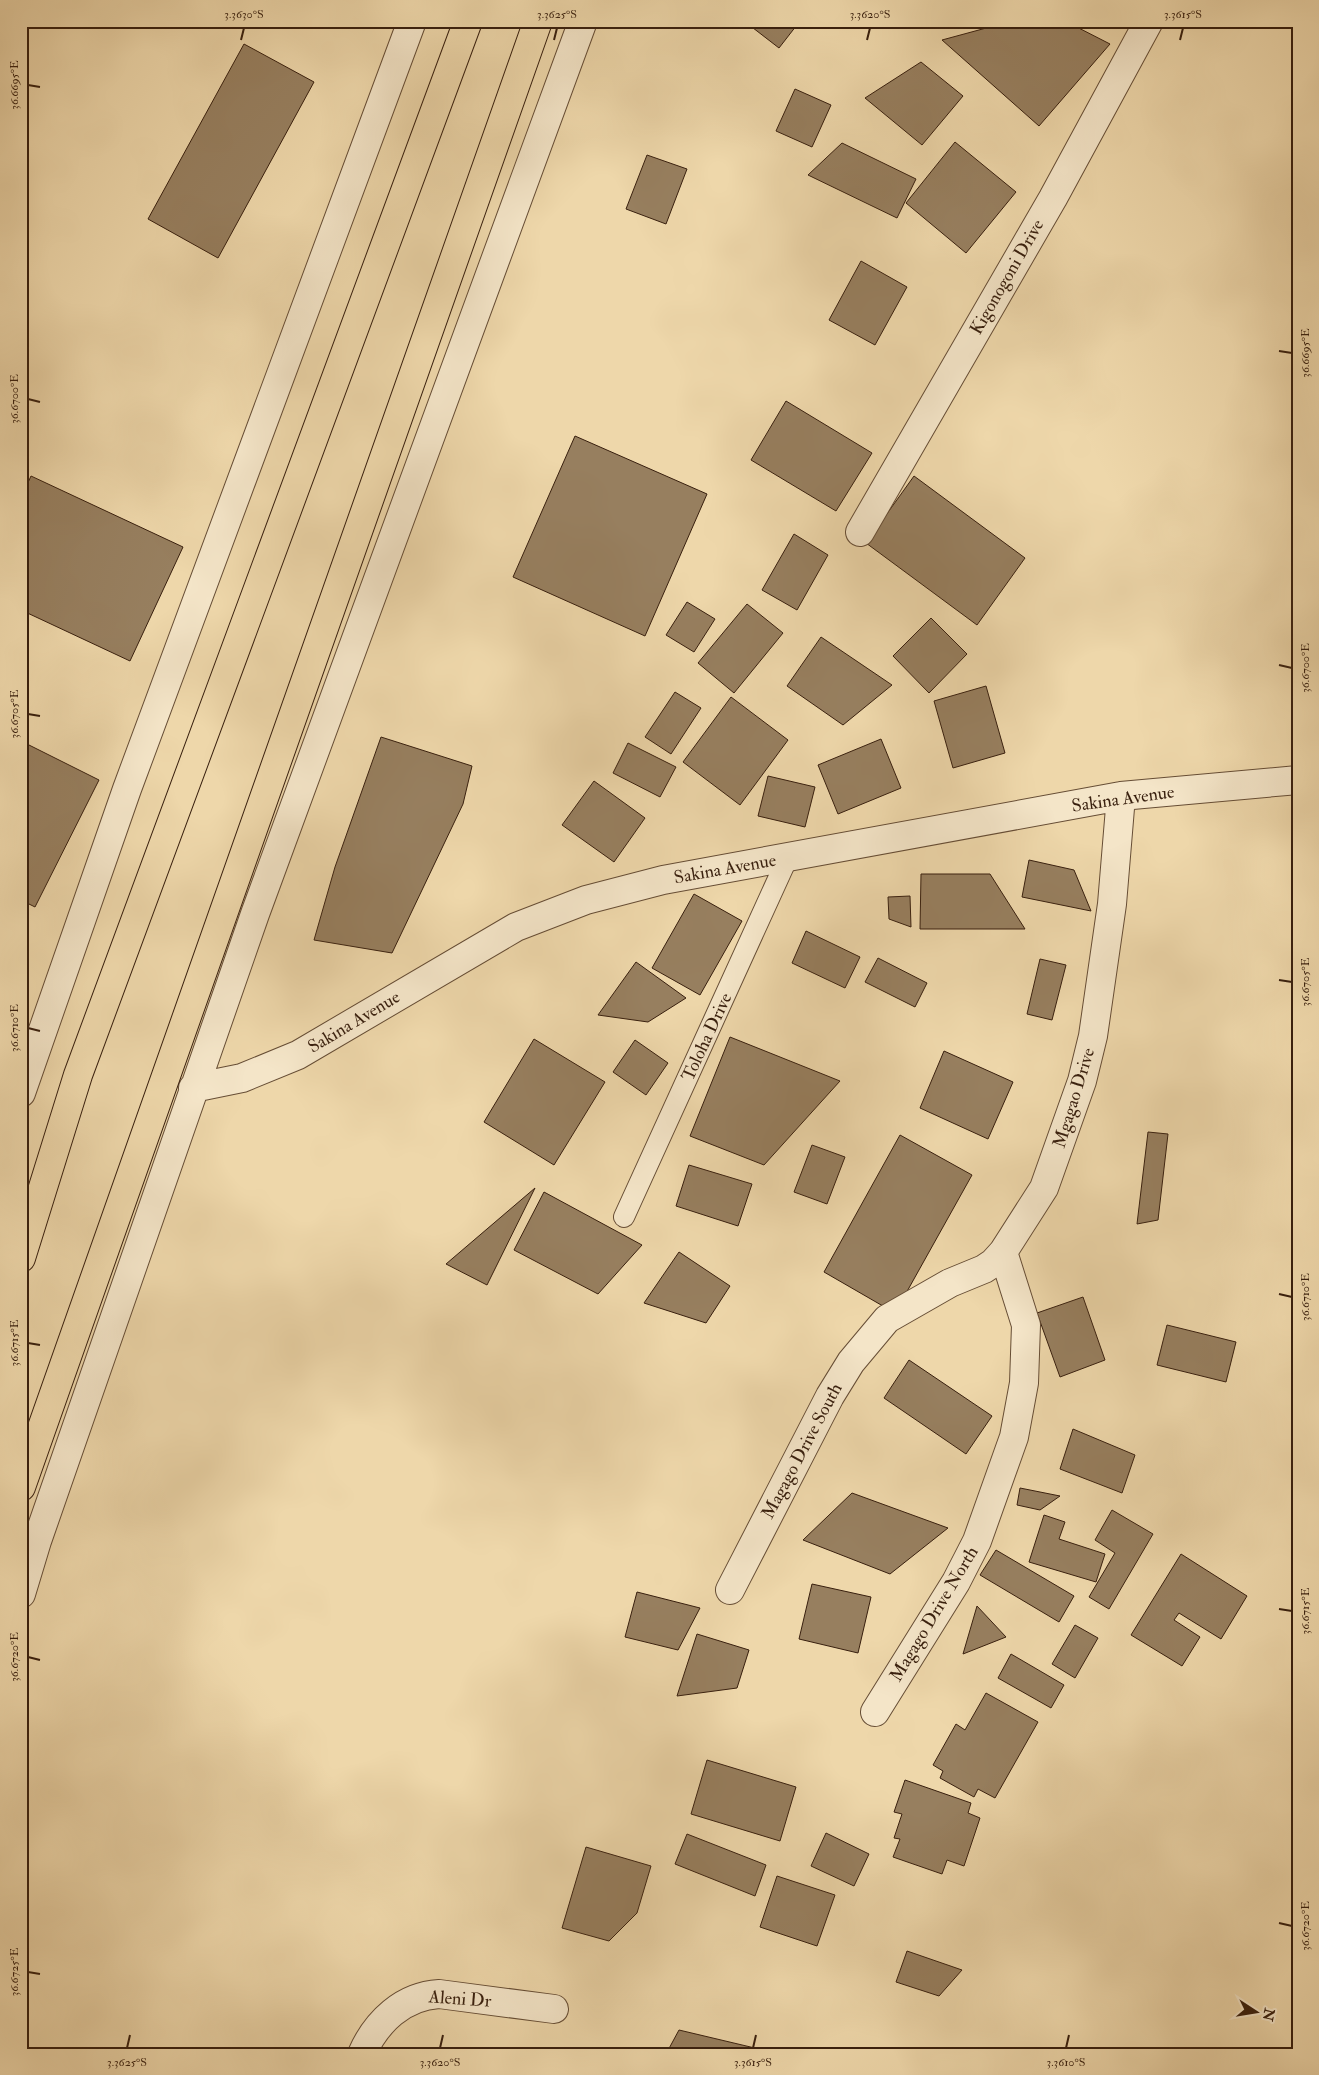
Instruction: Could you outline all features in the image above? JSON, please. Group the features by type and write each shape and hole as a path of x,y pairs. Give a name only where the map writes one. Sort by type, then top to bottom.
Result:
{"highway":[{"path":"21,1258 82,1066 468,21"},
{"path":"21,1487 538,21"}],"street":[{"path":"21,1093 26,1066 130,780 412,21"},
{"path":"21,1594 37,1541 193,1088 583,21"},
{"name":"Kigonogoni Drive","path":"860,532 1053,198 1150,21"},
{"name":"Sakina Avenue","path":"193,1088 242,1078 298,1055 516,927 586,900 663,880 1121,796 1298,780"},
{"name":"Mgagao Drive","path":"887,1319 950,1284 984,1269 1003,1252 1044,1188 1082,1081 1093,1036 1112,904 1121,796"},
{"name":"Magago Drive North","path":"875,1712 956,1582 977,1542 1014,1437 1024,1383 1026,1325 1003,1252"},
{"name":"Magago Drive South","path":"730,1590 830,1396 851,1362 887,1319"},
{"name":"Aleni Dr","path":"362,2054 366,2044 388,2016 401,2005 422,1996 439,1994 554,2009"}],"lane":[{"name":"Toloha Drive","path":"624,1217 788,857"}],"building":[{"path":"744,21 800,21 779,48"},
{"path":"1012,21 1065,21 1110,44 1039,126 942,40"},
{"path":"244,44 314,82 218,258 148,219"},
{"path":"921,62 963,96 922,145 865,98"},
{"path":"795,89 831,105 812,147 776,131"},
{"path":"955,142 1016,192 966,253 906,203"},
{"path":"842,143 916,179 897,218 808,175"},
{"path":"647,155 687,169 666,224 626,209"},
{"path":"861,261 907,287 875,345 829,320"},
{"path":"786,401 872,453 836,511 751,460"},
{"path":"575,436 707,494 645,636 513,577"},
{"path":"31,476 183,547 130,661 21,610 21,498"},
{"path":"914,476 1025,558 977,625 866,543"},
{"path":"794,534 828,555 797,610 762,590"},
{"path":"687,602 715,619 694,652 666,635"},
{"path":"747,604 783,633 734,693 698,663"},
{"path":"931,618 967,654 929,693 893,656"},
{"path":"821,637 892,685 843,725 787,686"},
{"path":"986,686 1005,753 953,768 934,701"},
{"path":"675,692 701,708 671,754 645,737"},
{"path":"731,697 788,740 740,805 683,762"},
{"path":"381,737 472,766 463,804 392,953 314,940 335,867"},
{"path":"881,739 901,788 838,814 818,765"},
{"path":"21,741 99,780 35,907 21,900"},
{"path":"628,743 676,767 660,797 613,773"},
{"path":"768,776 815,787 805,827 758,816"},
{"path":"594,781 645,818 614,862 562,825"},
{"path":"1029,860 1074,870 1091,911 1022,897"},
{"path":"921,874 990,874 1025,929 920,929"},
{"path":"694,894 742,921 700,995 652,968"},
{"path":"910,896 911,927 889,919 888,897"},
{"path":"806,931 860,957 845,988 792,963"},
{"path":"878,958 927,983 915,1007 865,982"},
{"path":"1040,959 1066,965 1052,1020 1027,1014"},
{"path":"636,962 686,998 648,1022 598,1015"},
{"path":"730,1037 840,1081 764,1165 690,1136"},
{"path":"534,1039 605,1082 554,1165 484,1122"},
{"path":"635,1040 668,1063 646,1095 613,1072"},
{"path":"944,1051 1013,1082 988,1139 920,1108"},
{"path":"1148,1132 1168,1134 1158,1220 1137,1224"},
{"path":"900,1135 972,1175 895,1313 824,1272"},
{"path":"812,1145 845,1157 827,1204 794,1192"},
{"path":"689,1165 752,1184 738,1226 676,1206"},
{"path":"535,1188 487,1285 446,1264"},
{"path":"544,1192 642,1245 598,1294 514,1250"},
{"path":"679,1252 730,1286 706,1323 644,1303"},
{"path":"1083,1297 1105,1360 1060,1377 1037,1313"},
{"path":"1167,1325 1236,1342 1226,1382 1157,1365"},
{"path":"909,1360 992,1416 966,1454 884,1398"},
{"path":"1073,1429 1135,1455 1122,1493 1060,1469"},
{"path":"1020,1488 1060,1496 1040,1510 1017,1505"},
{"path":"852,1493 948,1528 890,1574 803,1540"},
{"path":"1112,1510 1153,1534 1109,1609 1089,1597 1115,1553 1095,1540"},
{"path":"1044,1515 1065,1522 1059,1539 1105,1554 1096,1582 1029,1562"},
{"path":"996,1550 1074,1596 1059,1622 980,1575"},
{"path":"1181,1554 1247,1596 1221,1639 1179,1613 1174,1620 1200,1637 1182,1666 1131,1635"},
{"path":"812,1584 871,1597 858,1653 799,1639"},
{"path":"637,1592 700,1608 678,1650 625,1637"},
{"path":"977,1606 1006,1637 963,1654"},
{"path":"1075,1625 1098,1638 1075,1678 1052,1664"},
{"path":"697,1634 749,1650 737,1688 677,1696"},
{"path":"1011,1654 1064,1685 1051,1708 998,1678"},
{"path":"986,1693 1038,1722 995,1798 978,1789 974,1797 940,1778 943,1771 933,1765 956,1724 965,1730"},
{"path":"707,1760 796,1787 780,1841 691,1814"},
{"path":"905,1780 971,1803 968,1813 980,1818 964,1866 947,1860 942,1874 893,1857 900,1839 894,1838 902,1814 894,1812"},
{"path":"826,1833 869,1854 854,1886 811,1866"},
{"path":"687,1834 766,1865 755,1896 675,1864"},
{"path":"586,1847 651,1866 637,1913 609,1941 562,1928"},
{"path":"777,1876 835,1895 817,1946 760,1927"},
{"path":"907,1951 962,1970 939,1996 896,1982"},
{"path":"679,2030 780,2054 666,2054"}]}
